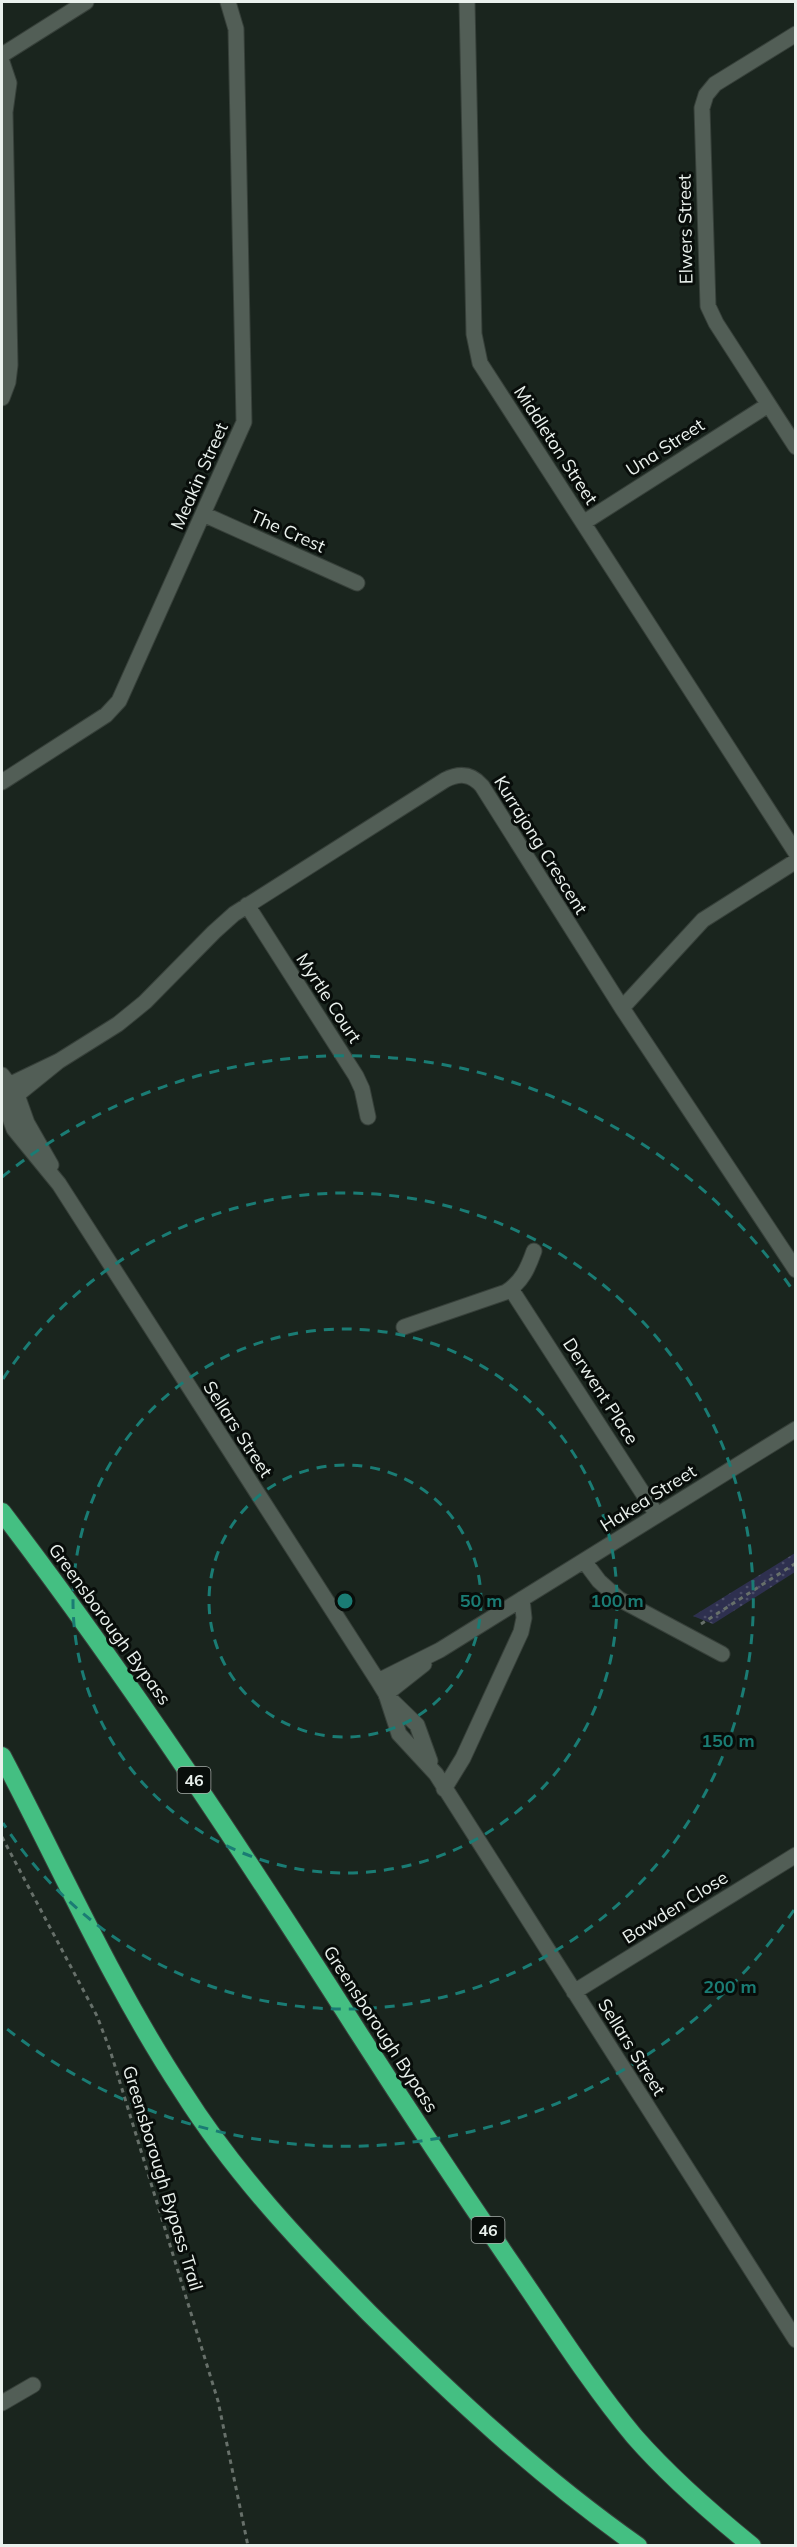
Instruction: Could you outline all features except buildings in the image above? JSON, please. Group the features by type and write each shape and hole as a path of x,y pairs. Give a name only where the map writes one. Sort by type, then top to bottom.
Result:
{"highway":[{"name":"Greensborough Bypass","path":"2,1512 124,1677 263,1884 435,2152 610,2407 667,2470 752,2546"},
{"path":"2,1756 135,2014 183,2094 255,2191 302,2244 470,2412 535,2468 638,2546"}],"street":[{"path":"2,55 86,2"},
{"name":"Meakin Street","path":"2,782 106,715 119,701 244,422 236,29 228,2"},
{"name":"Middleton Street","path":"467,2 475,344 484,372 584,523 795,853"},
{"name":"Elwers Street","path":"795,34 716,84 706,95 702,108 708,306 716,323 795,447"},
{"path":"2,62 9,83 3,106 10,365 8,382 2,398"},
{"name":"Una Street","path":"584,523 768,405"},
{"name":"The Crest","path":"204,514 357,583"},
{"name":"Kurrajong Crescent","path":"7,1090 59,1061 130,1015 213,932 247,905 445,780 457,775 470,776 482,786 622,1008 795,1270"},
{"path":"622,1008 703,920 795,861"},
{"name":"Myrtle Court","path":"247,905 356,1076 362,1089 368,1117"},
{"name":"Sellars Street","path":"7,1090 14,1128 59,1184 382,1688 399,1734 436,1774 795,2340"},
{"path":"404,1327 461,1309 511,1289 525,1274 534,1251"},
{"name":"Derwent Place","path":"511,1289 657,1515"},
{"name":"Hakea Street","path":"382,1688 795,1430"},
{"path":"584,1561 599,1581 619,1599 722,1654"},
{"path":"444,1789 463,1758 521,1632 524,1611 522,1599"},
{"name":"Bawden Close","path":"574,1992 795,1855"},
{"path":"2,2403 33,2385"}],"path":[{"path":"686,1634 795,1563"},
{"name":"Greensborough Bypass Trail","path":"2,1837 96,2016 110,2050 218,2401 248,2546"}],"shaded area":[{"path":"795,1553 795,1572 713,1624 693,1616"}]}
